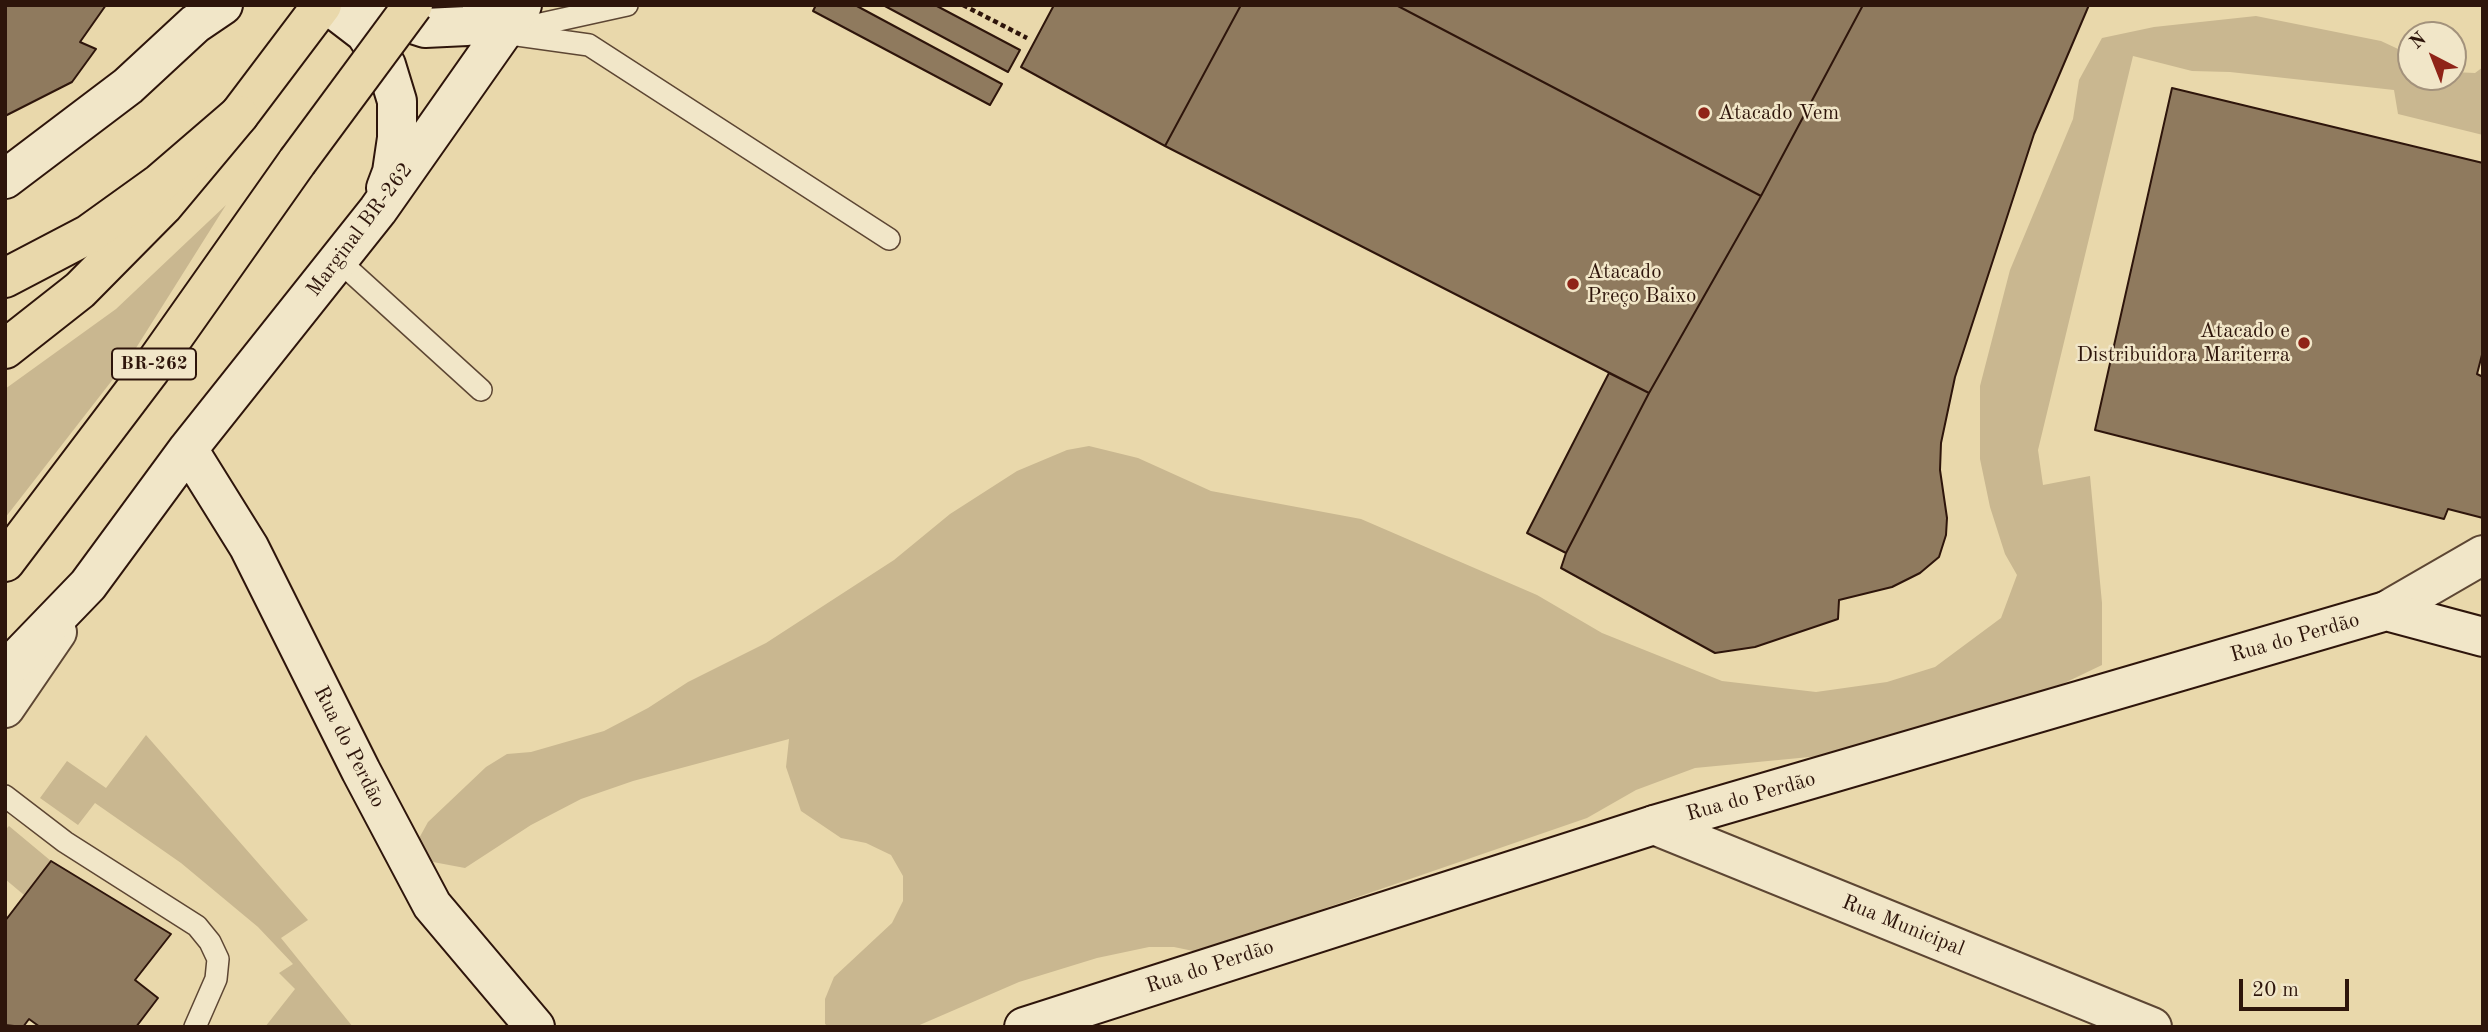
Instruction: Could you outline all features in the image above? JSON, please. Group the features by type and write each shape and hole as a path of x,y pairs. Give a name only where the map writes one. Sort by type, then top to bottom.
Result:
{"main road":[{"path":"5,349 89,281 163,206 239,115 323,5"},
{"name":"BR-262","path":"5,562 151,369 413,5"},
{"path":"5,278 89,233 160,183 239,115"}],"street":[{"path":"167,52 210,5"},
{"path":"5,179 128,86 195,24 223,5"},
{"path":"323,5 335,10 365,33 386,65 397,101 397,138 392,172 378,210"},
{"path":"373,5 385,15 425,28 467,26 506,10 512,14"},
{"name":"Marginal BR-262","path":"88,585 188,449 378,210 512,14"},
{"name":"Rua do Perdão","path":"188,449 249,547 361,771 432,905 535,1027"},
{"path":"2386,611 2483,555"},
{"path":"5,671 88,585"},
{"path":"5,708 88,585"},
{"name":"Rua do Perdão","path":"1024,1027 1654,825 2386,611 2483,637"},
{"name":"Rua Municipal","path":"1654,825 2152,1027"}],"lane":[{"path":"512,14 627,5"},
{"path":"512,14 589,45 889,239"},
{"path":"338,260 481,390"},
{"path":"5,796 65,842 197,926 211,942 218,959 216,979 195,1027"}],"path":[{"path":"963,5 1027,38"}],"shaded area":[{"path":"2256,16 2381,41 2397,48 2397,91 2467,91 2467,73 2475,73 2483,67 2483,135 2398,114 2394,90 2230,72 2192,71 2133,56 2038,450 2043,485 2090,476 2102,603 2102,665 1935,745 1695,768 1636,790 1587,818 1198,952 1174,947 1149,947 1097,958 1019,982 915,1027 829,1027 825,1024 825,999 834,977 892,923 903,901 903,876 891,855 866,843 841,838 801,811 786,767 789,739 633,781 581,799 531,825 465,868 433,862 412,851 428,822 486,767 507,754 531,752 604,731 648,708 688,682 766,643 894,560 950,514 1017,471 1067,450 1089,446 1138,458 1211,491 1361,519 1537,595 1602,633 1722,681 1816,692 1887,682 1935,667 2001,618 2017,575 2005,554 1990,507 1980,459 1980,386 2010,270 2073,119 2079,80 2102,38 2154,27"},
{"path":"226,205 131,356 5,518 5,389 116,309"},
{"path":"146,735 308,920 281,938 353,1027 265,1027 295,989 279,973 293,964 258,927 181,863 95,803 78,825 40,798 67,761 106,788"},
{"path":"9,826 51,861 24,895 5,879 5,830"}],"building":[{"path":"5,5 106,5 80,42 96,49 72,82 5,116"},
{"path":"816,5 855,5 1002,84 990,105 813,11"},
{"path":"883,5 935,5 1020,50 1008,72"},
{"path":"1054,5 1241,5 1165,146 1021,67"},
{"name":"Atacado Preço Baixo","path":"1241,5 1396,5 1761,196 1649,393 1165,146"},
{"name":"Atacado Vem","path":"1396,5 1863,5 1761,196"},
{"path":"1863,5 2089,5 2034,134 1955,377 1941,443 1940,470 1947,518 1946,535 1939,557 1920,573 1892,587 1839,600 1838,619 1755,647 1715,653 1561,568 1566,553 1649,393 1761,196"},
{"path":"2172,88 2483,163 2483,351 2477,374 2483,377 2483,518 2448,509 2444,519 2095,430"},
{"path":"1609,373 1649,393 1566,553 1527,533"},
{"path":"51,861 171,934 135,980 158,998 136,1027 40,1027 29,1019 23,1027 5,1025 5,921"}],"place":[{"name":"Atacado Vem","path":"1704,113"},
{"name":"Atacado Preço Baixo","path":"1573,284"},
{"name":"Atacado e Distribuidora Mariterra","path":"2304,343"}]}
